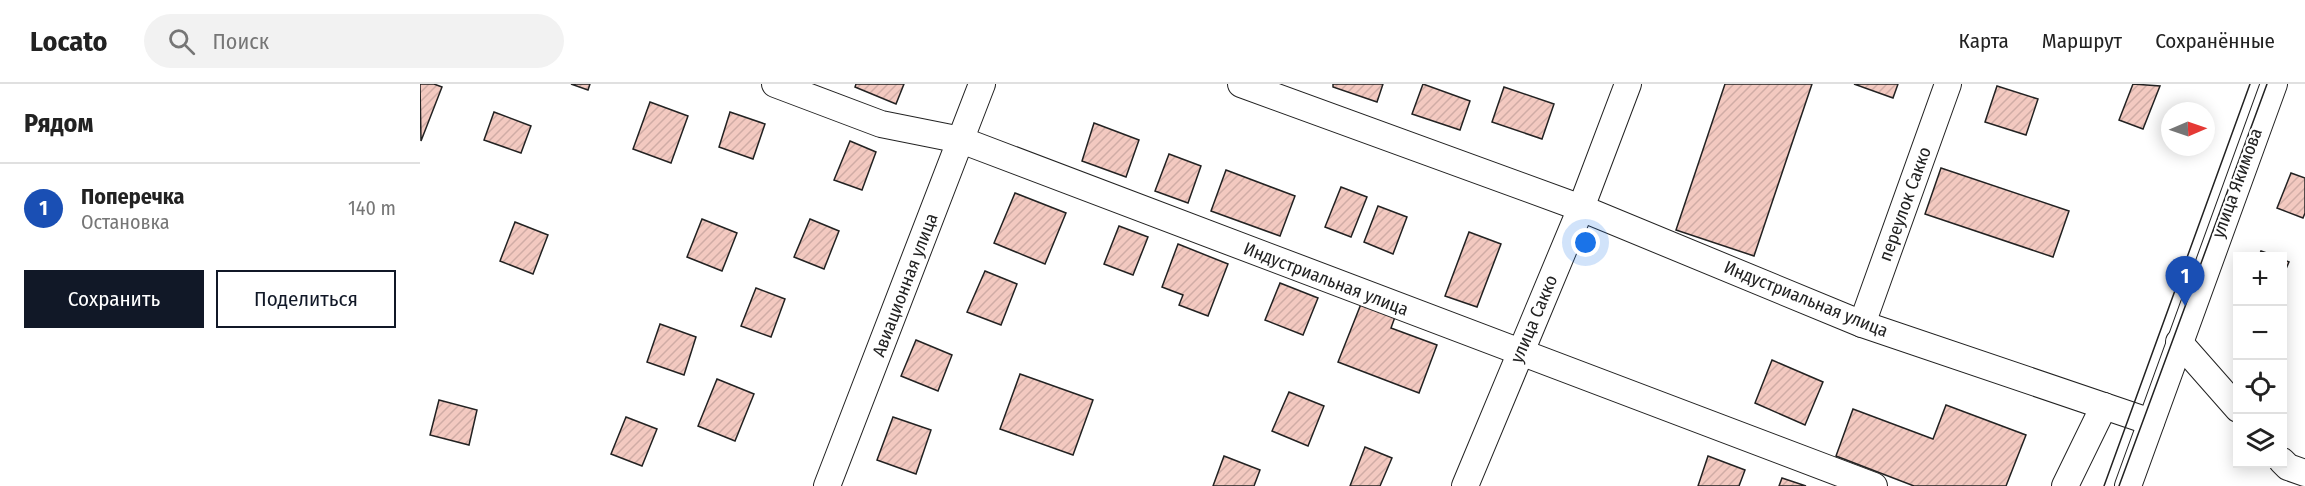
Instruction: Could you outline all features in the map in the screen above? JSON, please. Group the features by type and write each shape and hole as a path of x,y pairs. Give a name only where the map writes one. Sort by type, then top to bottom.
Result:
{"street":[{"name":"Индустриальная улица","path":"775,84 881,124 962,140 1874,486"},
{"name":"Авиационная улица","path":"827,486 982,84"},
{"name":"Индустриальная улица","path":"1241,84 1581,208 1862,324 2151,422"},
{"name":"улица Сакко","path":"1465,486 1581,208 1628,84"},
{"name":"переулок Сакко","path":"1862,324 1948,84"},
{"name":"улица Якимова","path":"2128,486 2274,84"},
{"path":"2180,342 2233,403"},
{"path":"2065,486 2104,406"},
{"path":"2287,466 2305,473"}],"building":[{"path":"420,84 434,84 442,87 421,141"},
{"path":"571,84 590,84 588,90"},
{"path":"856,84 904,84 896,104 855,87"},
{"path":"1333,84 1383,84 1377,102 1333,87"},
{"path":"1423,84 1470,101 1460,130 1412,114"},
{"path":"1725,84 1812,84 1754,256 1676,230"},
{"path":"1854,84 1898,84 1893,98"},
{"path":"2133,84 2160,86 2143,129 2119,120"},
{"path":"1997,86 2038,99 2026,135 1985,122"},
{"path":"1504,87 1554,104 1542,139 1492,122"},
{"path":"650,102 688,116 671,163 633,149"},
{"path":"494,112 531,126 521,153 484,140"},
{"path":"730,112 765,124 753,159 719,147"},
{"path":"1094,123 1139,140 1126,177 1082,161"},
{"path":"850,141 876,152 862,190 834,180"},
{"path":"1169,154 1201,166 1188,203 1155,191"},
{"path":"1941,168 2069,211 2053,257 1925,214"},
{"path":"1226,170 1295,196 1280,236 1211,211"},
{"path":"2291,173 2305,178 2303,218 2277,208"},
{"path":"1341,187 1367,197 1351,237 1325,227"},
{"path":"1015,193 1066,213 1045,264 994,243"},
{"path":"1378,206 1407,217 1393,254 1364,242"},
{"path":"702,219 737,233 722,271 687,257"},
{"path":"810,219 839,231 824,269 794,257"},
{"path":"515,222 548,235 533,274 500,261"},
{"path":"1119,226 1148,237 1133,275 1104,264"},
{"path":"1469,232 1501,244 1477,307 1445,296"},
{"path":"1178,244 1228,264 1208,316 1179,305 1183,295 1162,287"},
{"path":"985,271 1017,284 1001,325 967,312"},
{"path":"1280,283 1318,298 1303,335 1265,320"},
{"path":"756,288 785,299 771,337 741,326"},
{"path":"1361,304 1395,317 1391,328 1437,345 1419,393 1338,362"},
{"path":"660,324 696,337 684,375 647,362"},
{"path":"916,340 952,355 938,391 901,376"},
{"path":"1772,360 1823,382 1805,425 1755,403"},
{"path":"1020,374 1093,400 1073,455 1000,429"},
{"path":"717,379 754,394 735,441 698,426"},
{"path":"1289,392 1324,406 1308,446 1272,431"},
{"path":"439,400 477,410 469,445 430,435"},
{"path":"1946,405 2026,435 2006,486 1914,486 1836,456 1853,409 1933,439"},
{"path":"626,417 657,429 642,466 611,454"},
{"path":"893,417 931,430 916,474 877,460"},
{"path":"1365,447 1392,458 1380,486 1350,486"},
{"path":"1224,456 1260,470 1254,486 1213,486"},
{"path":"1708,456 1745,470 1739,486 1698,486"},
{"path":"1782,478 1806,486 1779,486"}],"tram line":[{"path":"2104,486 2250,84"},
{"path":"2119,486 2267,84"}],"place":[{"name":"Поперечка","path":"2185,306"}]}
